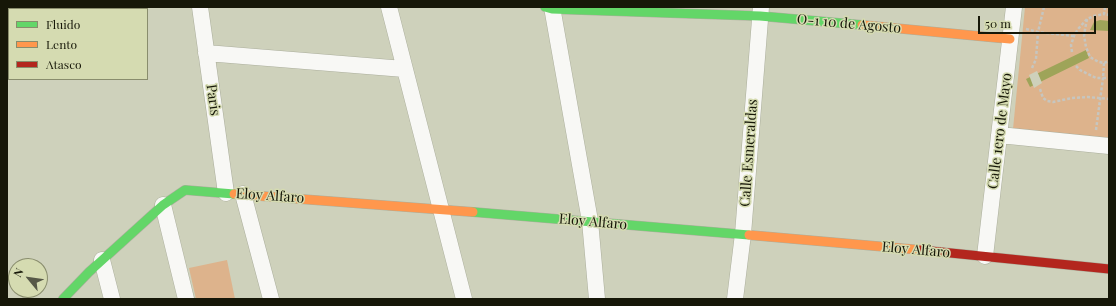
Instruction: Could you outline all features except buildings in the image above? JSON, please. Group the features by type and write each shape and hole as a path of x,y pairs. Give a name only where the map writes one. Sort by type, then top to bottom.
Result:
{"street":[{"name":"Paris","path":"200,7 226,193"},
{"path":"389,7 464,299"},
{"name":"Calle 1ero de Mayo","path":"985,256 1014,7"},
{"path":"550,8 590,221 597,299"},
{"name":"O-1 10 de Agosto","path":"550,8 761,11 1010,39"},
{"name":"Calle Esmeraldas","path":"735,299 743,234 761,11"},
{"path":"206,53 404,69"},
{"path":"999,135 1102,145"},
{"name":"Eloy Alfaro","path":"63,299 102,260 163,205 185,190 442,209 743,234 1109,269"},
{"path":"243,194 271,299"},
{"path":"163,205 186,299"},
{"path":"102,260 112,299"}],"path":[{"path":"1032,68 1036,59 1038,32 1044,7"},
{"path":"1104,14 1105,7"},
{"path":"1072,52 1071,45 1074,36 1087,19 1104,14 1109,15"},
{"path":"1087,19 1084,35 1086,47 1090,57 1099,62 1104,63 1109,61"},
{"path":"1024,29 1074,36"},
{"path":"1102,145 1100,98 1104,63"},
{"path":"1076,66 1080,70 1096,78 1109,78"},
{"path":"1040,89 1043,98 1047,101 1053,102 1072,98 1109,99"}],"shaded area":[{"path":"1025,7 1109,7 1109,139 1013,129"},
{"path":"1100,20 1109,21 1109,31 1090,30 1094,22"},
{"path":"1086,50 1089,58 1030,87 1026,79"},
{"path":"227,260 235,299 196,299 189,268"}],"pier":[{"path":"1037,71 1042,83 1034,88 1029,75"}],"traffic: fast":[{"path":"545,7 552,9 760,16 862,25"},
{"path":"63,299 89,272 163,205 185,190 234,194"},
{"path":"473,212 749,235"}],"traffic: slow":[{"path":"862,25 1010,39"},
{"path":"234,194 473,212"},
{"path":"749,235 921,250"}],"traffic: jam":[{"path":"921,250 1109,269"}]}
